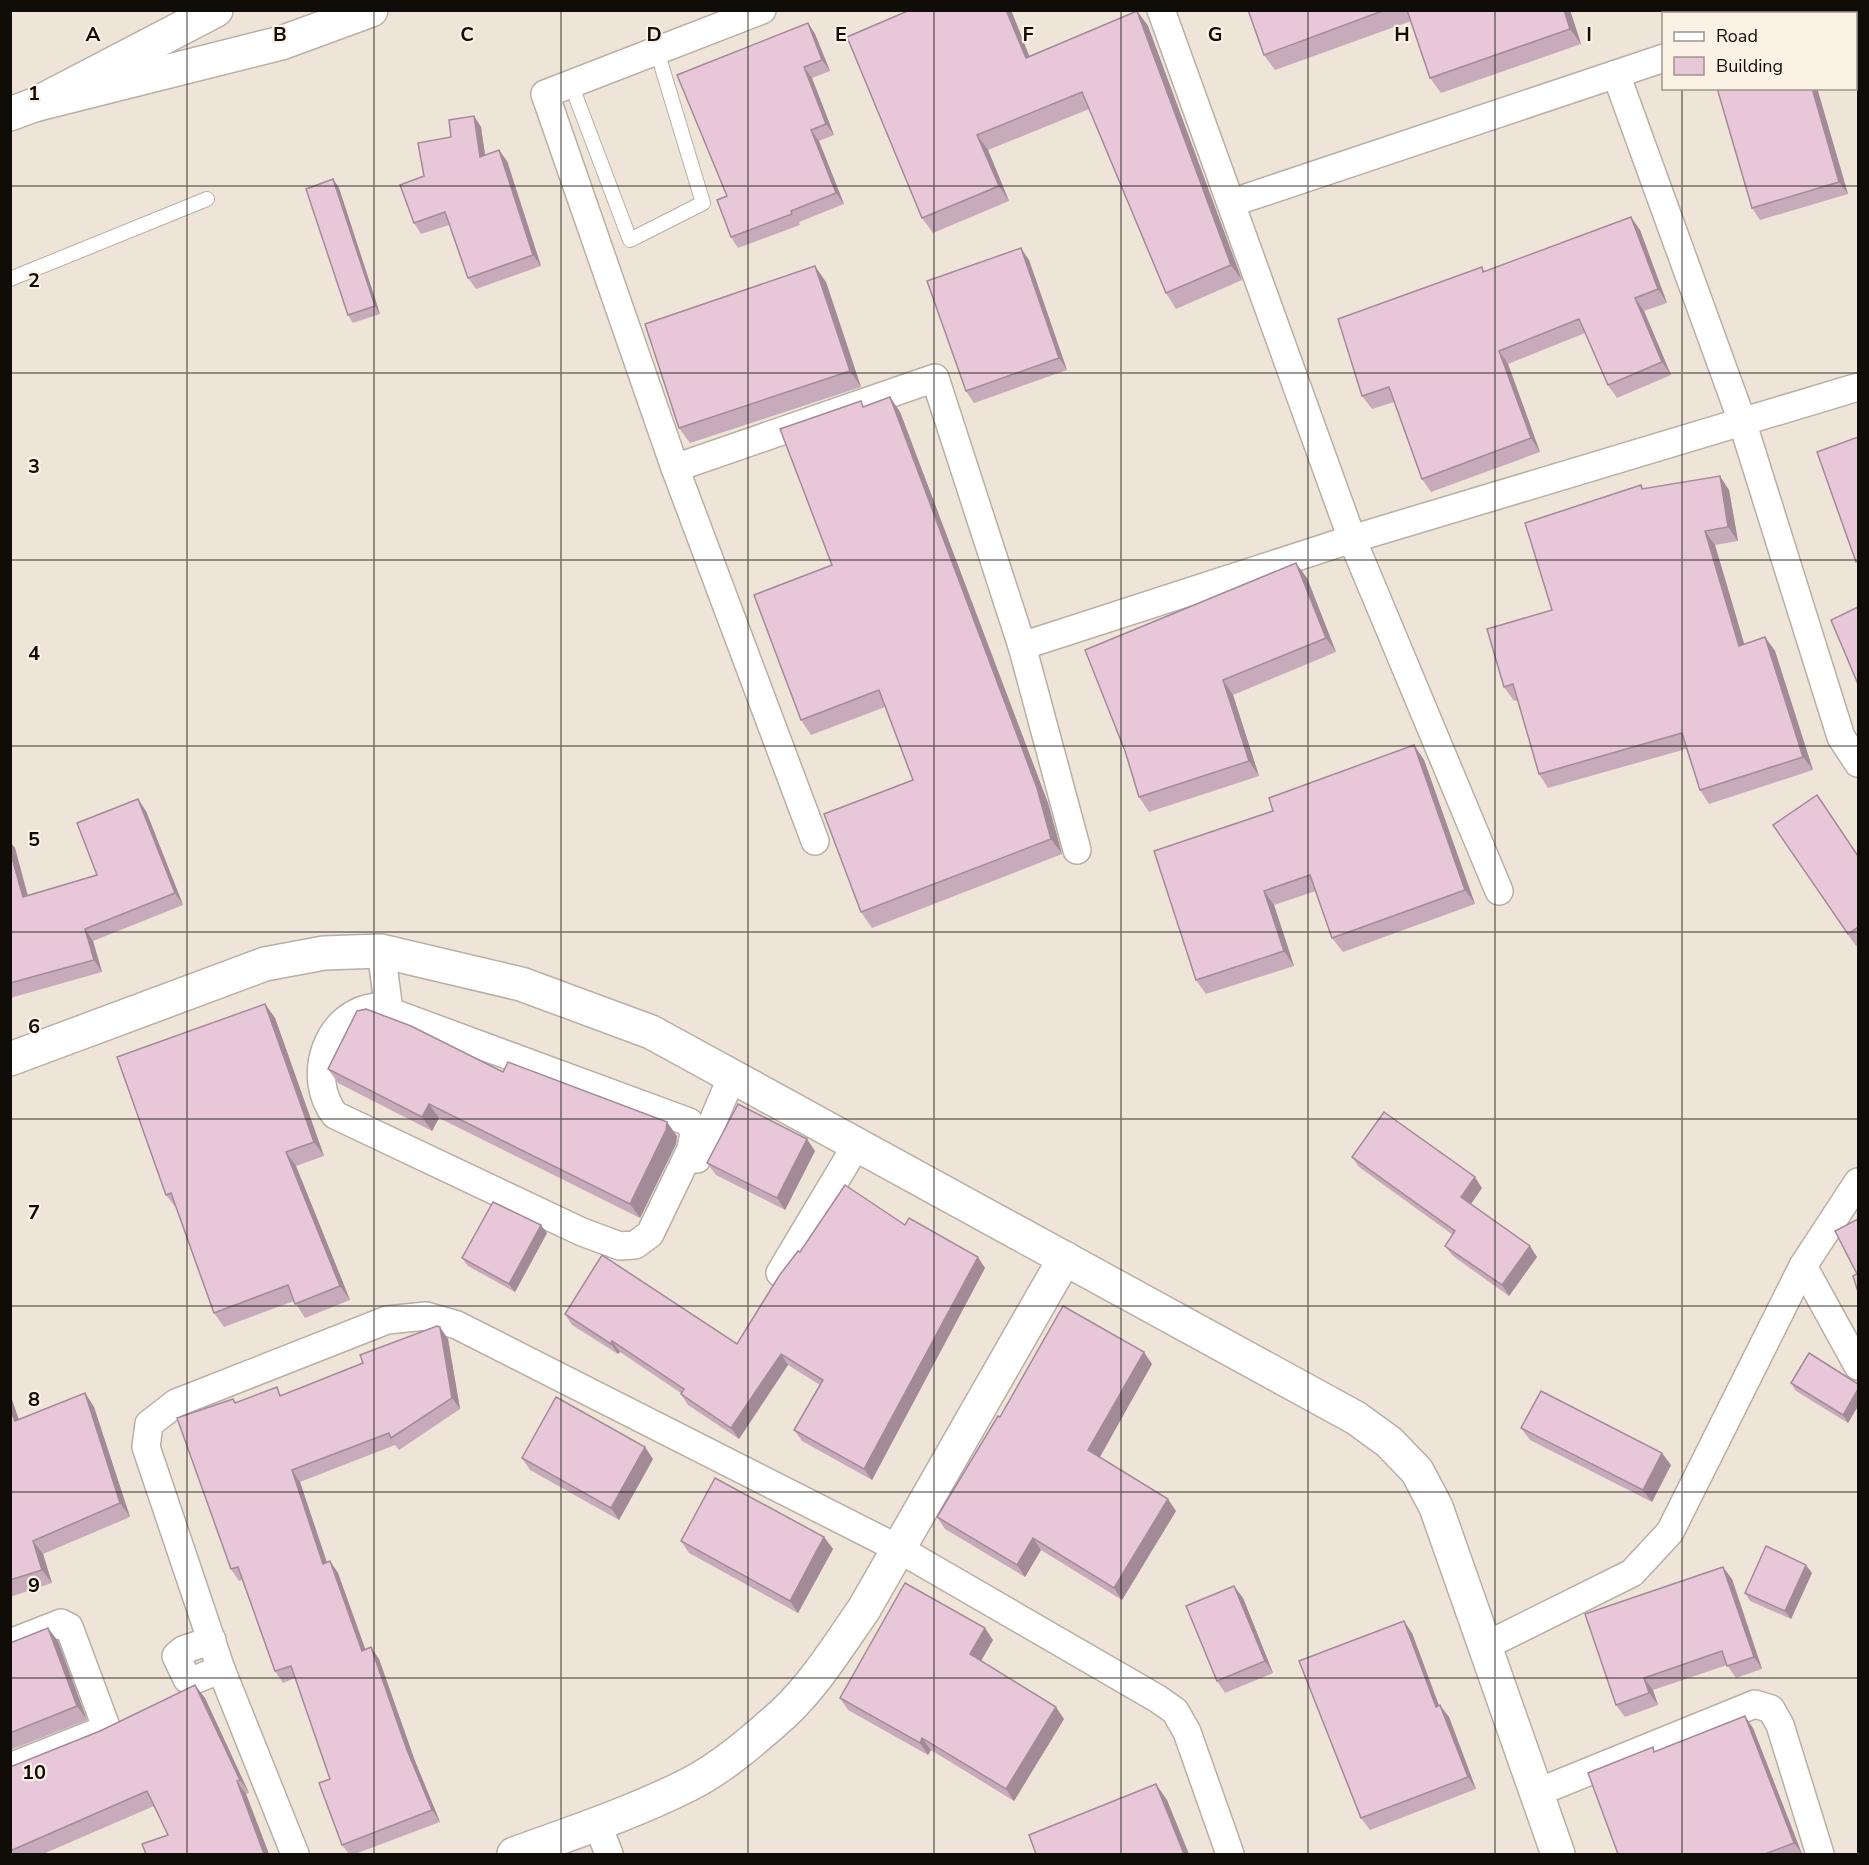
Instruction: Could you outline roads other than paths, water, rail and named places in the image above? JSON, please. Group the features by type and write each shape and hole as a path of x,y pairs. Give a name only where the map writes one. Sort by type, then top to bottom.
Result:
{"main road":[{"path":"22,109 216,10"},
{"path":"22,109 270,46 371,10"},
{"path":"10,1059 265,964 324,953 381,951 522,984 651,1032 1356,1418 1389,1442 1417,1471 1436,1508 1558,1854"},
{"path":"514,1854 597,1823 690,1784 742,1748 784,1713 827,1662 864,1609 1065,1258"}],"street":[{"path":"762,10 545,94 675,468 815,841"},
{"path":"1161,10 1352,539 1499,891"},
{"path":"1231,203 1662,59"},
{"path":"1616,74 1742,422 1841,737 1858,763"},
{"path":"675,468 935,378 1022,646 1077,850"},
{"path":"1022,646 1352,539 1858,387"},
{"path":"381,951 389,1010"},
{"path":"377,1007 389,1010 689,1122 694,1133 691,1149 650,1234 635,1245 620,1245 582,1232 335,1115 326,1105 321,1082 322,1054 333,1033 353,1012 377,1007"},
{"path":"687,1182 732,1076"},
{"path":"780,1273 856,1144"},
{"path":"1485,1646 1632,1573 1670,1533 1700,1478 1803,1266 1858,1182"},
{"path":"1803,1266 1858,1366"},
{"path":"295,1854 221,1669 146,1447 149,1424 176,1403 387,1320 426,1316 457,1325 898,1549 1149,1693 1175,1711 1187,1732 1230,1854"},
{"path":"10,1643 61,1623 69,1627 105,1724 102,1730 10,1767"},
{"path":"212,1640 183,1650 176,1656 187,1679 192,1681 221,1669"},
{"path":"1536,1793 1755,1704 1771,1709 1780,1725 1820,1854"},
{"path":"597,1823 609,1854"}],"lane":[{"path":"571,84 630,240 703,203 657,51"},
{"path":"10,279 207,199"}]}
